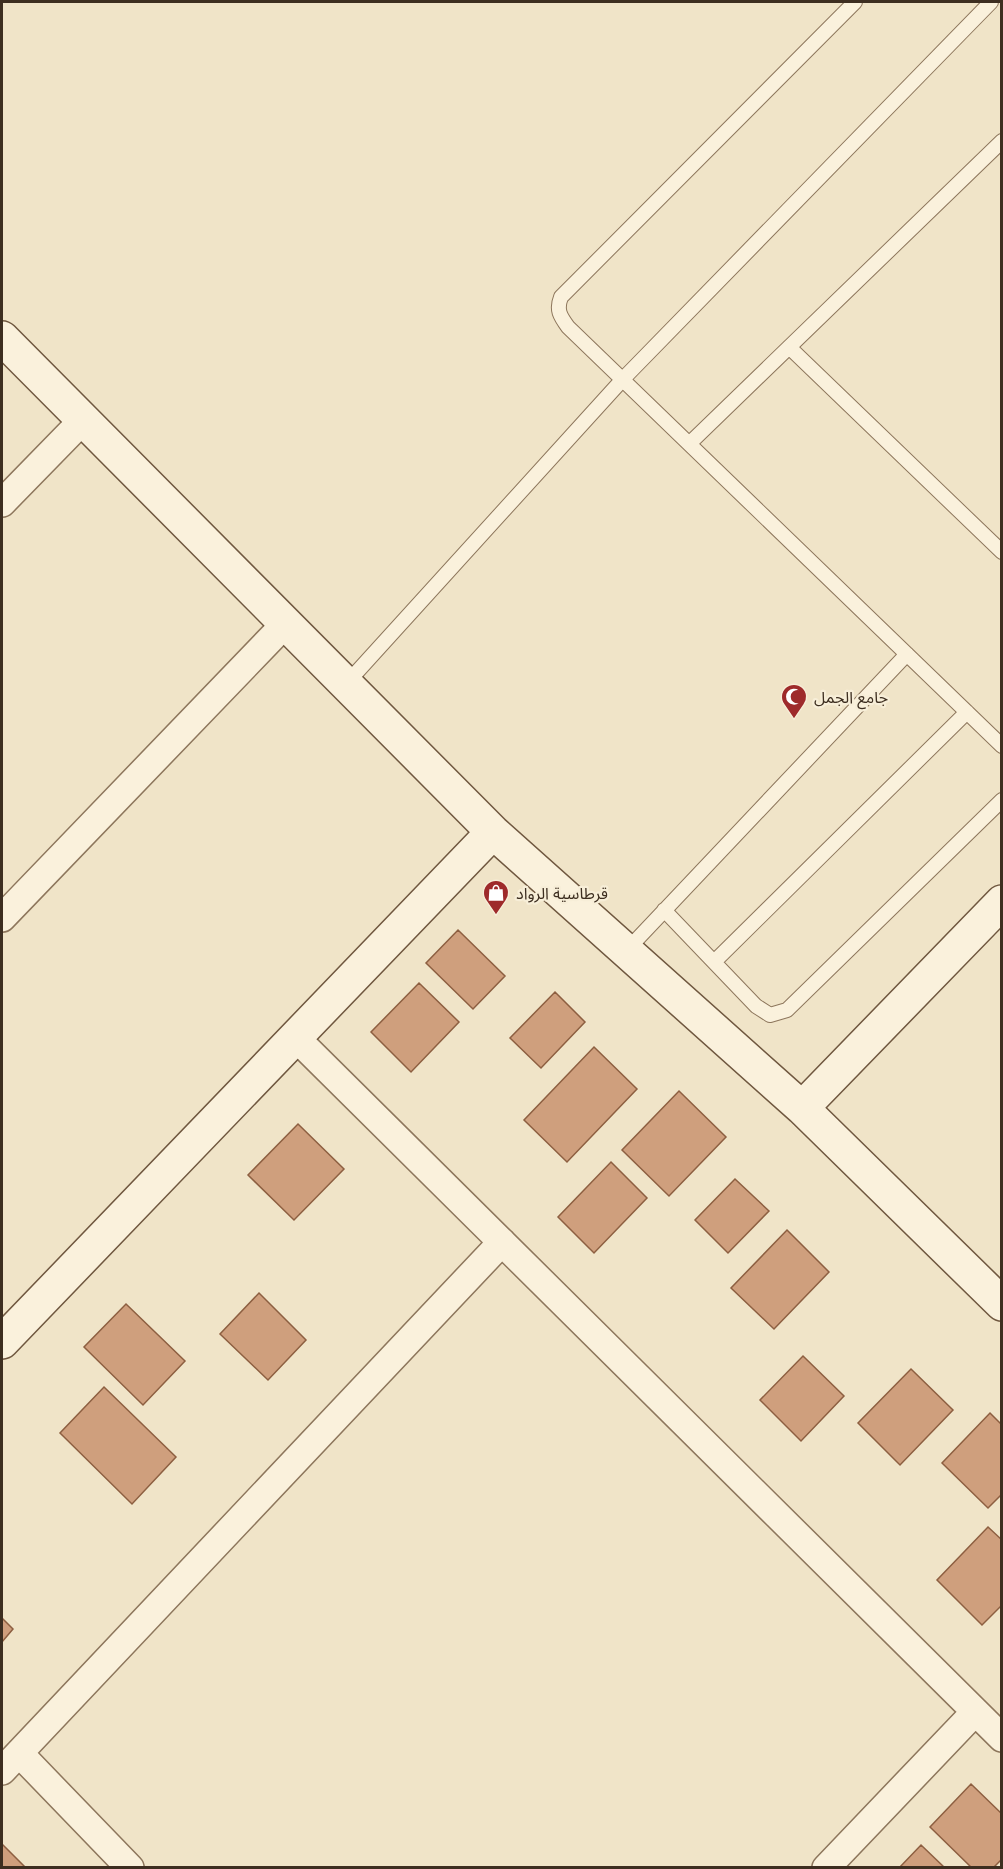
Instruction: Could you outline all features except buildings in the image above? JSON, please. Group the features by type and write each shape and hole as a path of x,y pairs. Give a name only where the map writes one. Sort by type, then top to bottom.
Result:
{"street":[{"path":"2,338 493,832 802,1108 1002,1304"},
{"path":"2,503 83,420"},
{"path":"2,918 286,623"},
{"path":"2,1342 493,832"},
{"path":"802,1108 1002,902"},
{"path":"295,1037 1002,1738"},
{"path":"130,1868 10,1762 502,1242"},
{"path":"826,1868 975,1712"}],"lane":[{"path":"855,2 561,297 557,306 560,316 568,327 1002,746"},
{"path":"346,684 622,379 991,2"},
{"path":"690,443 1002,141"},
{"path":"789,347 1002,552"},
{"path":"626,951 907,654"},
{"path":"715,961 967,712"},
{"path":"664,910 756,1006 770,1015 787,1010 1002,800"}],"place":[{"name":"جامع الجمل","path":"794,720"},
{"name":"قرطاسية الرواد","path":"496,916"}]}
